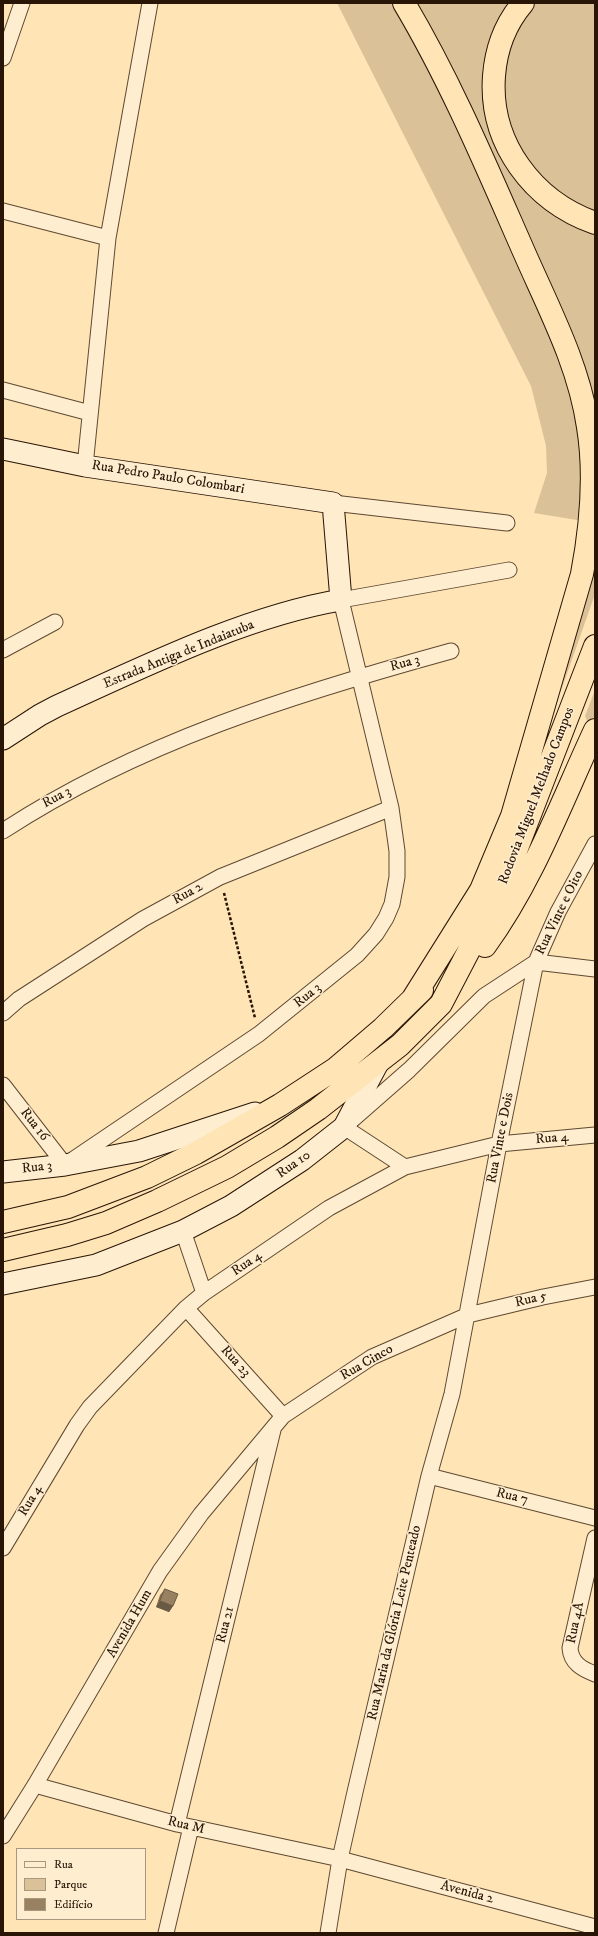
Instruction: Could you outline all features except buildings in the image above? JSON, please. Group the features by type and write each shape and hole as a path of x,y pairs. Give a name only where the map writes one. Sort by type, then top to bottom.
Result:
{"highway":[{"path":"404,3 425,39 495,186 567,349 584,402 588,427 592,479 589,530 582,574 512,816 481,890 412,1000"},
{"path":"523,3 508,24 495,62 494,105 498,124 513,158 533,184 555,203 571,213 595,223"},
{"name":"Rodovia Miguel Melhado Campos","path":"3,1250 67,1235 106,1223 191,1185 227,1167 277,1137 318,1109 400,1045 441,1004 502,887 595,646"},
{"path":"441,1004 508,912 533,866 595,730"},
{"name":"Rodovia Miguel Melhado Campos","path":"3,1222 68,1207 147,1177 196,1153 280,1105 335,1069 383,1028 473,943"}],"main road":[{"name":"Rua Pedro Paulo Colombari","path":"3,449 85,466 333,504"},
{"path":"333,504 341,600"},
{"name":"Estrada Antiga de Indaiatuba","path":"3,739 40,715 58,706 218,636 308,606 341,600"},
{"path":"344,1127 379,1061"},
{"path":"64,1165 139,1151 280,1105"},
{"name":"Rua 10","path":"3,1284 96,1264 183,1231 231,1206 270,1182 302,1160 344,1127"},
{"name":"Rua 3","path":"3,1172 64,1165"}],"street":[{"path":"3,58 22,3"},
{"path":"85,466 108,238 150,3"},
{"path":"3,211 108,238"},
{"path":"3,390 90,413"},
{"path":"333,504 507,523"},
{"path":"341,600 509,570"},
{"name":"Rua 3","path":"64,1165 259,1034 357,955 376,934 386,918 392,904 397,877 397,851 391,808 341,600"},
{"path":"3,650 55,622"},
{"name":"Rua 3","path":"3,831 59,797 122,765 208,727 359,676 451,651"},
{"name":"Rua 2","path":"3,1013 19,999 136,923 220,877 391,808"},
{"name":"Rua Vinte e Oito","path":"536,962 558,912 595,844"},
{"path":"536,962 595,970"},
{"name":"Rua 10","path":"344,1127 409,1070 484,996 536,962"},
{"name":"Rua Vinte e Dois","path":"468,1315 499,1144 536,962"},
{"name":"Rua 16","path":"3,1085 64,1165"},
{"path":"344,1127 405,1167"},
{"name":"Rua 4","path":"3,1548 77,1425 90,1407 186,1308 204,1293 329,1208 405,1167 499,1144 595,1135"},
{"path":"183,1231 204,1293"},
{"name":"Rua 5","path":"468,1315 543,1296 595,1287"},
{"name":"Rua 23","path":"186,1308 279,1421"},
{"name":"Rua Cinco","path":"279,1421 372,1357 468,1315"},
{"name":"Rua Maria da Glória Leite Penteado","path":"328,1933 340,1859 429,1476 452,1394 468,1315"},
{"name":"Avenida Hum","path":"3,1836 35,1785 160,1572 184,1537 279,1421"},
{"name":"Rua 21","path":"166,1933 184,1826 279,1421"},
{"name":"Rua 7","path":"429,1476 595,1518"},
{"name":"Rua 4A","path":"595,1538 570,1648 570,1654 578,1666 595,1674"},
{"name":"Rua M","path":"35,1785 184,1826 340,1859"},
{"name":"Avenida 2","path":"340,1859 595,1927"}],"path":[{"path":"220,877 259,1034"}],"green space":[{"path":"337,3 396,3 410,29 544,314 559,353 579,429 583,475 583,521 534,513 547,473 546,446 531,386"},
{"path":"415,3 512,3 491,130 595,230 595,419"},
{"path":"534,3 595,3 595,214 547,186 520,151 505,110 505,70 509,48 518,27"},
{"path":"595,560 595,594 561,691"},
{"path":"595,690 595,716 588,723 585,716"}]}
